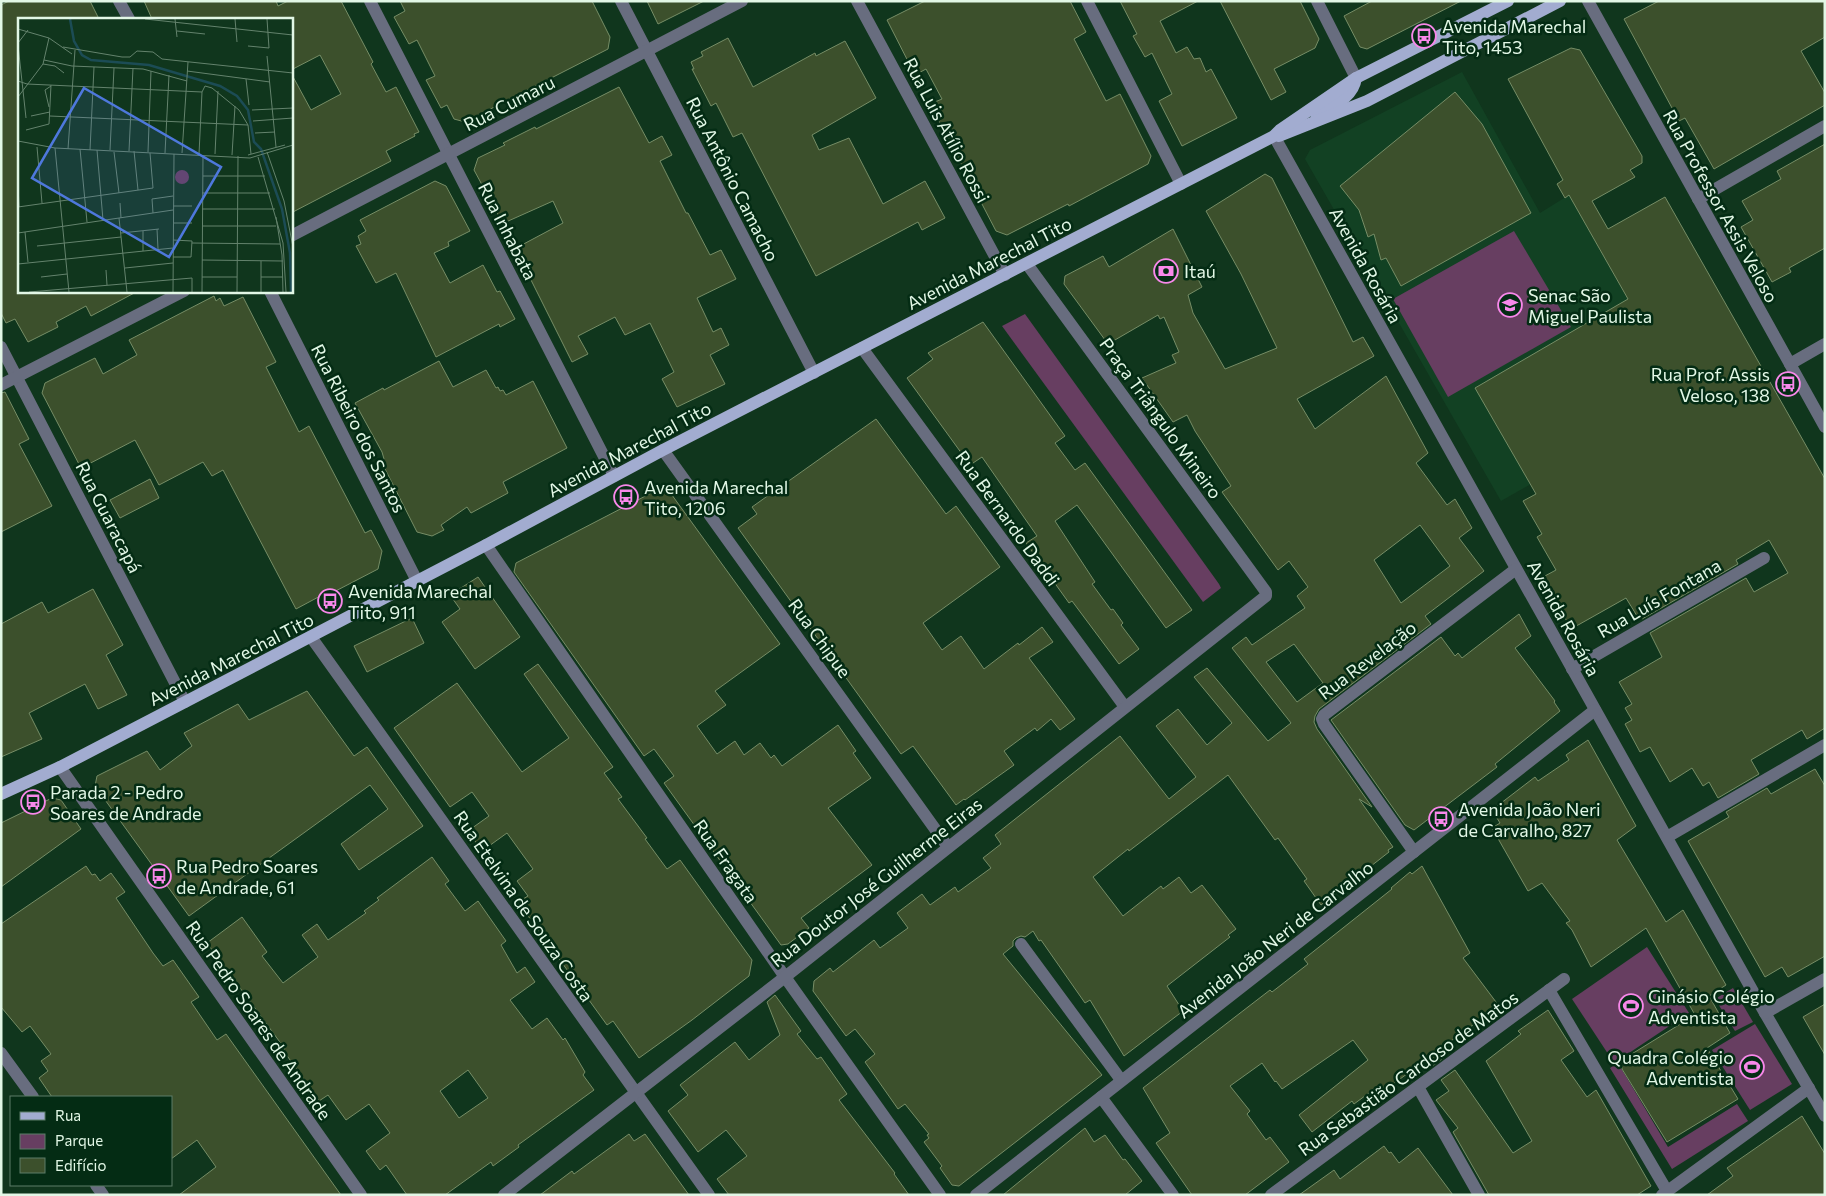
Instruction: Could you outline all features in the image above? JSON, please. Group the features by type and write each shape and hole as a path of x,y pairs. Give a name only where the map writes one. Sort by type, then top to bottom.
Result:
{"main road":[{"path":"1274,136 1344,99 1355,86 1356,78 1508,1"},
{"name":"Avenida Marechal Tito","path":"1,794 60,767 311,637 663,450 1274,136 1282,136 1368,100 1560,1"}],"street":[{"path":"120,1 128,18"},
{"name":"Rua Inhabata","path":"370,1 614,476"},
{"name":"Rua Antônio Camacho","path":"621,1 814,373"},
{"name":"Rua Cumaru","path":"292,235 742,1"},
{"name":"Rua Luis Atílio Rossi","path":"858,1 1005,275"},
{"path":"1087,1 1181,184"},
{"path":"1317,1 1356,78"},
{"name":"Rua Professor Assis Veloso","path":"1588,1 1825,427"},
{"path":"1698,199 1825,126"},
{"name":"Avenida Rosária","path":"1274,136 1765,1013 1825,1116"},
{"name":"Praça Triângulo Mineiro","path":"1026,264 1266,594"},
{"path":"1,385 182,292"},
{"name":"Rua Ribeiro dos Santos","path":"271,292 417,581"},
{"path":"1790,364 1825,344"},
{"name":"Rua Guaracapá","path":"1,347 185,702"},
{"name":"Rua Bernardo Daddi","path":"862,348 1125,708"},
{"name":"Rua Chipue","path":"663,450 948,847"},
{"name":"Rua Fragata","path":"486,545 784,977 940,1195"},
{"name":"Rua Luís Fontana","path":"1572,669 1764,558"},
{"name":"Rua Revelação","path":"1414,852 1322,719 1324,715 1516,569"},
{"name":"Rua Doutor José Guilherme Eiras","path":"504,1195 784,977 1264,598 1266,594"},
{"name":"Rua Etelvina de Souza Costa","path":"311,637 709,1195"},
{"name":"Avenida João Neri de Carvalho","path":"976,1195 1595,710"},
{"path":"1667,837 1825,745"},
{"name":"Rua Pedro Soares de Andrade","path":"60,767 361,1195"},
{"path":"1021,944 1122,1080"},
{"name":"Rua Sebastião Cardoso de Matos","path":"1272,1195 1564,979"},
{"path":"1765,1013 1825,979"},
{"path":"1549,990 1664,1193 1808,1088"},
{"path":"1,1053 32,1096"},
{"path":"1418,1087 1479,1195"},
{"path":"1100,1097 1173,1195"}],"shaded area":[{"name":"Senac São Miguel Paulista","path":"1462,72 1540,213 1569,195 1683,398 1501,501 1305,159 1310,150"}],"green space":[{"path":"1514,231 1571,327 1448,397 1393,299"},
{"path":"1025,314 1219,584 1221,588 1203,602 1002,326"},
{"name":"Ginásio Colégio Adventista","path":"1647,947 1689,1013 1614,1063 1572,999"},
{"path":"1733,988 1753,1022 1735,1031 1715,999"},
{"name":"Quadra Colégio Adventista","path":"1755,1024 1792,1084 1750,1110 1712,1050"},
{"path":"1618,1063 1668,1147 1737,1104 1748,1121 1672,1169 1610,1068"}],"building":[{"path":"9,1 90,1 98,18 18,18 18,292 136,292 91,316 86,306 56,322 58,327 28,342 15,319 6,323 1,313 1,5"},
{"path":"144,1 276,1 278,6 288,1 341,1 373,62 371,64 386,92 396,87 419,132 386,151 391,161 292,212 292,75 311,110 341,94 320,55 292,69 292,18 152,18"},
{"path":"400,1 592,1 610,37 608,49 465,122 454,119 447,105 441,108 426,80 435,76 417,40 409,44 394,17 405,11"},
{"path":"647,1 704,1 658,24"},
{"path":"925,1 1070,1 1086,32 1074,39 1106,101 1120,94 1151,156 1148,164 1069,206 1068,204 1007,235 996,231 930,104 942,99 926,69 915,75 887,20"},
{"path":"1120,1 1198,1 1160,21 1176,53 1187,47 1194,59 1200,58 1206,72 1211,69 1237,118 1182,146 1159,101 1172,94 1152,53 1145,57 1133,36 1137,34"},
{"path":"1220,1 1300,1 1319,39 1315,48 1274,69 1286,92 1271,100"},
{"path":"1372,1 1461,1 1367,49 1360,47 1344,16"},
{"path":"1659,1 1825,1 1825,37 1801,51 1825,93 1825,105 1714,169 1685,118 1679,121 1624,19"},
{"path":"728,38 753,87 815,53 816,56 845,41 876,98 812,135 819,150 849,138 883,204 925,181 945,218 922,230 918,222 816,276 742,133 733,137 716,103 711,106 692,69 694,69 691,62 703,56 701,52"},
{"path":"1571,48 1580,50 1642,156 1642,163 1630,170 1635,177 1592,201 1608,229 1665,197 1825,479 1825,728 1807,739 1802,730 1751,760 1759,774 1718,798 1709,782 1703,786 1692,768 1670,782 1650,747 1640,752 1625,724 1632,720 1625,708 1632,704 1619,682 1662,657 1650,633 1746,578 1754,592 1788,573 1769,540 1736,560 1738,564 1642,619 1639,615 1637,616 1626,598 1571,629 1543,577 1556,570 1537,537 1542,534 1523,501 1536,494 1475,388 1628,299 1569,195 1565,198 1557,184 1563,180 1508,79"},
{"path":"619,87 649,143 662,136 672,155 660,161 686,213 688,213 710,255 721,250 736,279 697,298 713,332 721,328 729,345 710,355 725,384 677,407 662,379 674,372 650,323 625,335 615,317 578,336 588,354 572,362 522,262 525,260 518,247 563,223 553,201 506,222 504,218 501,220 474,170 478,158 505,145 503,143 535,127 536,129"},
{"path":"1455,92 1482,124 1531,213 1401,286 1386,258 1381,260 1374,234 1368,237 1359,210 1340,186"},
{"path":"1825,144 1825,248 1789,268 1791,272 1772,282 1741,227 1753,220 1742,201 1781,179 1777,171"},
{"path":"1265,174 1272,178 1353,342 1363,337 1374,356 1297,399 1315,429 1386,376 1428,453 1416,463 1447,505 1455,499 1472,528 1459,538 1484,571 1425,616 1431,624 1319,709 1315,716 1314,722 1317,729 1372,807 1359,799 1393,847 1388,850 1389,852 1321,905 1304,881 1307,879 1278,838 1275,840 1228,775 1129,851 1128,849 1093,877 1123,916 1161,886 1163,889 1179,877 1191,893 1202,885 1236,929 1228,935 1230,937 1167,986 1183,1011 1124,1056 1090,1000 1085,1003 1033,931 1025,937 1021,936 1013,941 1013,946 1003,954 1102,1075 959,1186 952,1185 940,1168 942,1166 924,1142 929,1138 927,1135 929,1134 905,1104 898,1109 865,1062 875,1054 855,1029 846,1036 813,991 814,981 830,968 833,972 874,940 880,948 908,928 897,913 922,894 930,905 955,887 958,892 991,868 983,858 1001,844 995,835 1120,736 1169,799 1196,777 1156,726 1178,709 1207,745 1232,723 1194,677 1207,668 1268,741 1291,723 1232,648 1246,637 1252,645 1305,608 1297,596 1308,587 1289,561 1278,570 1222,492 1231,486 1195,431 1187,415 1173,422 1142,378 1176,363 1172,355 1179,352 1164,317 1160,319 1158,315 1108,344 1064,284 1065,276 1103,256 1109,267 1173,229 1202,287 1188,295 1193,313 1225,369 1277,348 1241,274 1206,211","holes":["1420,525 1450,566 1401,603 1374,560","1294,644 1323,683 1297,702 1266,662"]},
{"path":"435,181 446,186 470,231 448,242 449,246 434,253 450,283 483,265 497,292 500,291 515,319 500,327 499,324 436,357 396,273 376,283 356,246 361,244 358,236 366,231 360,220"},
{"path":"214,296 216,301 220,298 224,306 243,297 276,362 266,367 299,432 309,426 365,533 371,530 382,551 378,569 296,609 223,470 212,476 203,462 159,485 135,440 81,468 42,393 45,383 95,358 103,374 137,355 129,340"},
{"path":"983,322 1065,436 1055,443 1075,470 1085,463 1192,610 1166,628 1077,505 1055,521 1095,582 1092,584 1111,610 1113,609 1123,623 1121,625 1139,649 1119,664 1072,601 1069,603 1026,543 1037,536 982,457 970,465 907,378 933,359 928,353"},
{"path":"439,361 453,387 486,370 496,388 498,387 500,391 503,390 506,395 533,381 567,448 503,482 508,493 471,513 467,507 441,525 444,530 432,536 417,532 381,461 384,459 382,452 355,403"},
{"path":"5,392 29,439 19,444 52,506 1,532 1,393"},
{"path":"876,419 946,514 956,506 1000,567 923,623 942,650 961,636 984,669 1042,627 1053,642 1029,658 1075,719 1060,730 1051,719 1037,731 1035,728 1004,751 1014,765 956,805 913,746 901,754 738,528 757,514 752,507"},
{"path":"150,479 159,498 120,518 110,500"},
{"path":"659,489 669,491 780,644 715,691 726,705 697,726 717,754 735,741 744,755 760,743 771,758 774,755 782,766 838,725 856,751 853,753 871,778 828,808 872,865 801,918 809,928 788,944 781,945 664,783 674,776 654,749 644,756 514,572 516,563"},
{"path":"478,577 520,637 475,669 442,622 460,609 450,595"},
{"path":"93,589 123,645 106,655 127,695 98,709 85,684 29,713 42,739 1,757 1,624 42,602 48,613"},
{"path":"1519,614 1531,636 1515,648 1555,701 1560,711 1495,764 1497,767 1414,830 1405,825 1331,720 1441,637 1455,656 1458,653 1462,658"},
{"path":"412,618 424,643 367,672 354,646"},
{"path":"538,664 613,767 604,773 622,797 618,799 647,838 645,839 667,869 680,860 752,960 749,976 639,1058 613,1021 607,1025 518,902 528,896 517,881 533,869 507,833 482,851 468,831 489,816 472,792 450,807 394,728 457,683 522,772 569,738 524,674"},
{"path":"307,691 354,756 367,747 423,826 359,870 341,844 388,809 370,785 189,916 95,786 97,776 147,751 160,770 192,746 184,733 238,704 249,720"},
{"path":"1588,740 1636,826 1617,840 1666,922 1683,910 1726,985 1709,996 1730,1033 1707,1048 1738,1099 1667,1142 1622,1069 1622,1060 1695,1015 1646,928 1591,967 1572,930 1566,923 1570,921 1542,883 1528,891 1492,828 1500,823 1492,810 1535,777 1538,781 1569,760 1566,755"},
{"path":"1815,769 1825,786 1825,956 1788,977 1782,967 1765,977 1688,841 1729,817 1726,812 1767,788 1771,794"},
{"path":"52,798 61,800 81,829 1,887 1,823"},
{"path":"432,857 449,881 445,884 465,911 478,901 506,941 501,945 517,973 525,967 535,982 510,1000 532,1029 547,1018 563,1040 565,1038 585,1072 583,1075 594,1090 518,1145 519,1147 493,1166 491,1162 445,1195 407,1195 386,1165 380,1170 366,1151 390,1133 369,1104 346,1120 328,1095 319,1101 283,1050 285,1049 207,943 242,917 267,952 262,956 283,983 318,957 302,935 317,924 328,940 366,913 364,911 379,900 377,898","holes":["468,1070 488,1098 459,1118 440,1091"]},
{"path":"86,866 92,875 95,874 100,881 111,873 125,892 116,898 153,953 163,966 173,960 199,997 191,1002 217,1040 226,1034 341,1195 179,1195 216,1167 197,1140 172,1158 172,1096 51,1096 39,1078 48,1071 41,1061 51,1054 30,1026 22,1032 1,1007 1,924"},
{"path":"1422,866 1470,953 1463,958 1499,1006 1440,1049 1446,1056 1431,1067 1426,1060 1385,1090 1381,1084 1354,1104 1352,1101 1312,1132 1299,1115 1368,1060 1353,1040 1282,1089 1262,1063 1230,1086 1250,1111 1247,1114 1266,1140 1270,1137 1289,1162 1245,1195 1192,1195 1156,1143 1170,1133 1143,1088 1270,990 1272,992 1308,964 1304,959 1392,889 1410,872 1412,874"},
{"path":"775,995 801,1031 797,1034 817,1059 821,1057 847,1094 839,1100 895,1173 909,1195 729,1195 717,1179 747,1156 726,1130 698,1152 668,1111 688,1095 680,1085 735,1042 749,1060 780,1035 767,1002"},
{"path":"1825,1004 1825,1055 1803,1017"},
{"path":"1548,1010 1574,1051 1561,1060 1587,1097 1596,1090 1651,1186 1637,1195 1489,1195 1453,1132 1458,1128 1436,1100 1449,1091 1441,1080 1455,1070 1513,1153 1532,1141 1486,1061 1521,1034 1518,1031"},
{"path":"1802,1116 1825,1154 1825,1195 1707,1195 1733,1176 1727,1168"},
{"path":"1085,1128 1094,1142 1105,1135 1123,1160 1125,1159 1142,1181 1125,1195 1003,1195"},
{"path":"629,1134 634,1141 645,1134 689,1195 540,1195 572,1171 574,1174"},
{"path":"1384,1146 1399,1163 1418,1148 1453,1195 1299,1195 1334,1170 1340,1179"}],"place":[{"name":"Avenida Marechal Tito, 1453","path":"1424,36"},
{"name":"Itaú","path":"1166,271"},
{"name":"Senac São Miguel Paulista","path":"1510,305"},
{"name":"Rua Prof. Assis Veloso, 138","path":"1788,384"},
{"name":"Avenida Marechal Tito, 1206","path":"626,497"},
{"name":"Avenida Marechal Tito, 911","path":"330,601"},
{"name":"Parada 2 - Pedro Soares de Andrade","path":"33,802"},
{"name":"Avenida João Neri de Carvalho, 827","path":"1441,819"},
{"name":"Rua Pedro Soares de Andrade, 61","path":"159,876"},
{"name":"Ginásio Colégio Adventista","path":"1631,1006"},
{"name":"Quadra Colégio Adventista","path":"1752,1067"}]}
